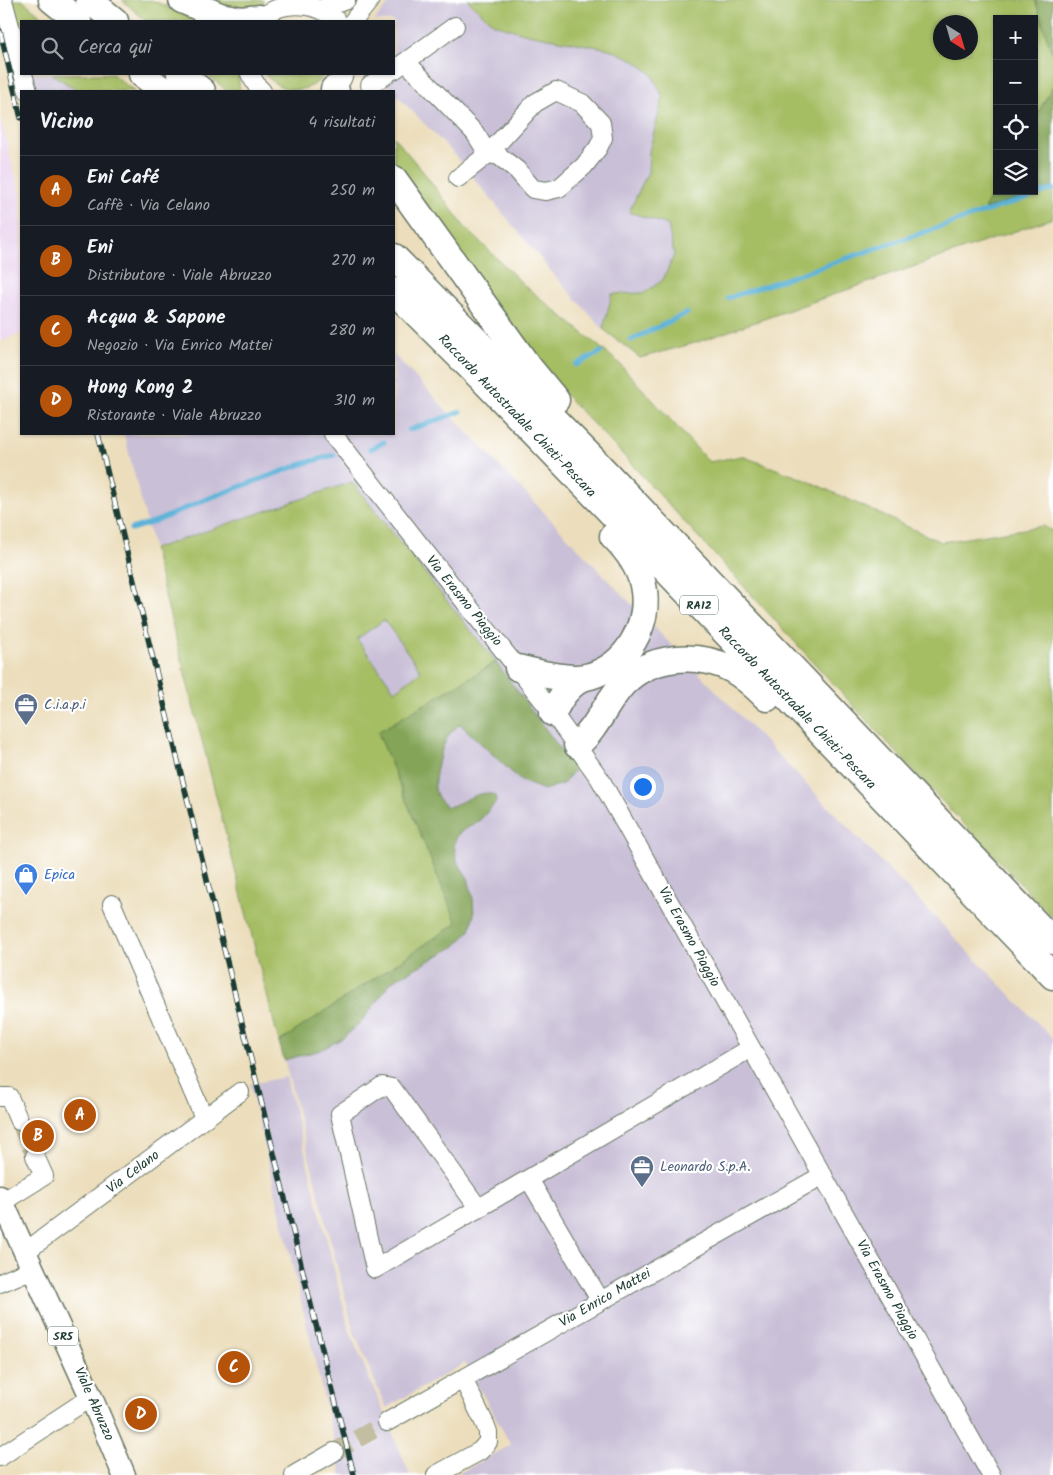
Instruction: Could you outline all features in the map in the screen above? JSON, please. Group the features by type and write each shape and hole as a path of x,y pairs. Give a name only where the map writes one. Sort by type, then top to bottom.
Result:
{"highway":[{"path":"52,0 77,20"},
{"path":"89,0 114,20"},
{"path":"182,0 220,16 240,20 270,11"},
{"path":"143,75 163,90"},
{"path":"395,181 528,366 598,447 606,473"},
{"name":"Raccordo Autostradale Chieti-Pescara","path":"395,258 606,473 1053,941"},
{"name":"Raccordo Autostradale Chieti-Pescara","path":"395,292 554,454 1053,976"},
{"path":"553,713 566,690 582,678 601,672 614,665 629,648 637,636 642,623 644,607 644,589 639,573 631,558 621,544 562,483 554,454"},
{"path":"576,744 594,726 616,693 631,676 653,664 690,658 712,662 732,669 761,692 818,752 843,755"},
{"path":"518,668 546,675 582,678"}],"main road":[{"name":"Viale Abruzzo","path":"1,1200 91,1397 124,1475"}],"street":[{"path":"3,0 20,63"},
{"path":"322,9 346,0"},
{"path":"354,20 370,0"},
{"path":"270,11 303,3 322,9 336,20"},
{"path":"455,26 400,66 475,133 488,154 499,156 517,170 533,189 546,191 559,188 584,166 603,138 601,123 582,103 556,91 535,103 488,154 458,178"},
{"path":"23,75 28,90"},
{"path":"370,85 386,75"},
{"path":"250,81 261,90"},
{"name":"Via Erasmo Piaggio","path":"334,435 553,713 612,798 991,1475"},
{"path":"112,904 204,1118"},
{"path":"479,1209 392,1088 382,1086 340,1114 375,1269 530,1180 752,1048"},
{"name":"Via Celano","path":"0,1283 204,1118 240,1092"},
{"path":"0,1098 9,1097 19,1121"},
{"path":"1,1200 44,1176 35,1156"},
{"name":"Via Enrico Mattei","path":"387,1422 823,1175"},
{"path":"530,1180 600,1300"},
{"path":"436,1475 480,1451 488,1442 488,1432 462,1379"},
{"path":"0,1457 91,1397"},
{"path":"294,1475 334,1452"}],"shaded area":[{"path":"392,0 466,0 494,24 527,34 609,49 634,60 652,74 663,97 649,152 648,172 630,212 668,225 674,255 663,280 644,294 612,294 603,329 554,275 454,154 395,93 395,90 392,90 377,75 395,75 395,20 375,20"},
{"path":"32,75 54,75 76,90 36,90"},
{"path":"0,118 20,193 20,333 0,342"},
{"path":"395,356 593,564 1053,1039 1053,1475 456,1475 511,1445 465,1363 386,1408 354,1332 124,435 395,435"},
{"path":"286,1077 350,1332 410,1475 342,1475 250,1084"}],"green space":[{"path":"0,0 22,0 47,20 20,20 20,70"},
{"path":"122,0 152,0 197,20 145,20"},
{"path":"209,0 263,0 263,7 253,15"},
{"path":"467,0 1035,0 1053,56 1053,85 1038,113 1038,15 993,15 993,194 985,209 1028,195 1038,195 1038,192 1053,187 1053,218 695,343 640,358 603,329 612,294 644,293 663,280 674,255 668,225 629,212 648,172 649,152 663,97 652,74 634,60 609,49 527,34 494,24"},
{"path":"1035,0 1053,0 1053,56"},
{"path":"54,75 113,75 133,90 76,90"},
{"path":"208,75 238,75 240,90 226,90"},
{"path":"266,75 324,75 311,86 295,90 279,86"},
{"path":"1053,85 1053,187 1038,192 1038,150 1038,113"},
{"path":"395,138 464,226 524,285 618,362 709,462 742,456 806,480 941,542 1043,526 1053,531 1053,918 905,762 624,456 549,378 432,223 395,168"},
{"path":"993,194 1028,195 984,209"},
{"path":"352,482 496,662 378,732 457,923 279,1042 153,549","holes":["384,620 421,671 395,691 357,639"]},
{"path":"496,662 575,769 563,784 544,790 521,781 460,724 454,729 443,746 439,761 435,782 438,797 448,807 484,793 495,796 496,802 480,820 458,834 454,845 457,861 468,878 473,899 474,914 470,931 454,947 392,981 362,1021 343,1038 321,1050 284,1060 279,1042 457,923 378,732"}],"waterway":[{"path":"728,298 1053,189"},
{"path":"631,340 687,313"},
{"path":"576,365 601,352"},
{"path":"409,430 460,412"},
{"path":"370,449 384,442"},
{"path":"131,529 157,521 204,500 302,464 334,455"}],"tunnel":[{"path":"19,1121 35,1156"},
{"path":"334,1452 387,1422"}],"railway":[{"path":"0,31 20,114"},
{"path":"98,435 354,1475"}],"place":[{"name":"C.i.a.p.i","path":"26,726"},
{"name":"Epica","path":"26,896"},
{"name":"Eni Café","path":"80,1115"},
{"name":"Eni","path":"38,1136"},
{"name":"Leonardo S.p.A.","path":"642,1188"},
{"name":"Acqua & Sapone","path":"234,1367"},
{"name":"Hong Kong 2","path":"141,1414"}]}
